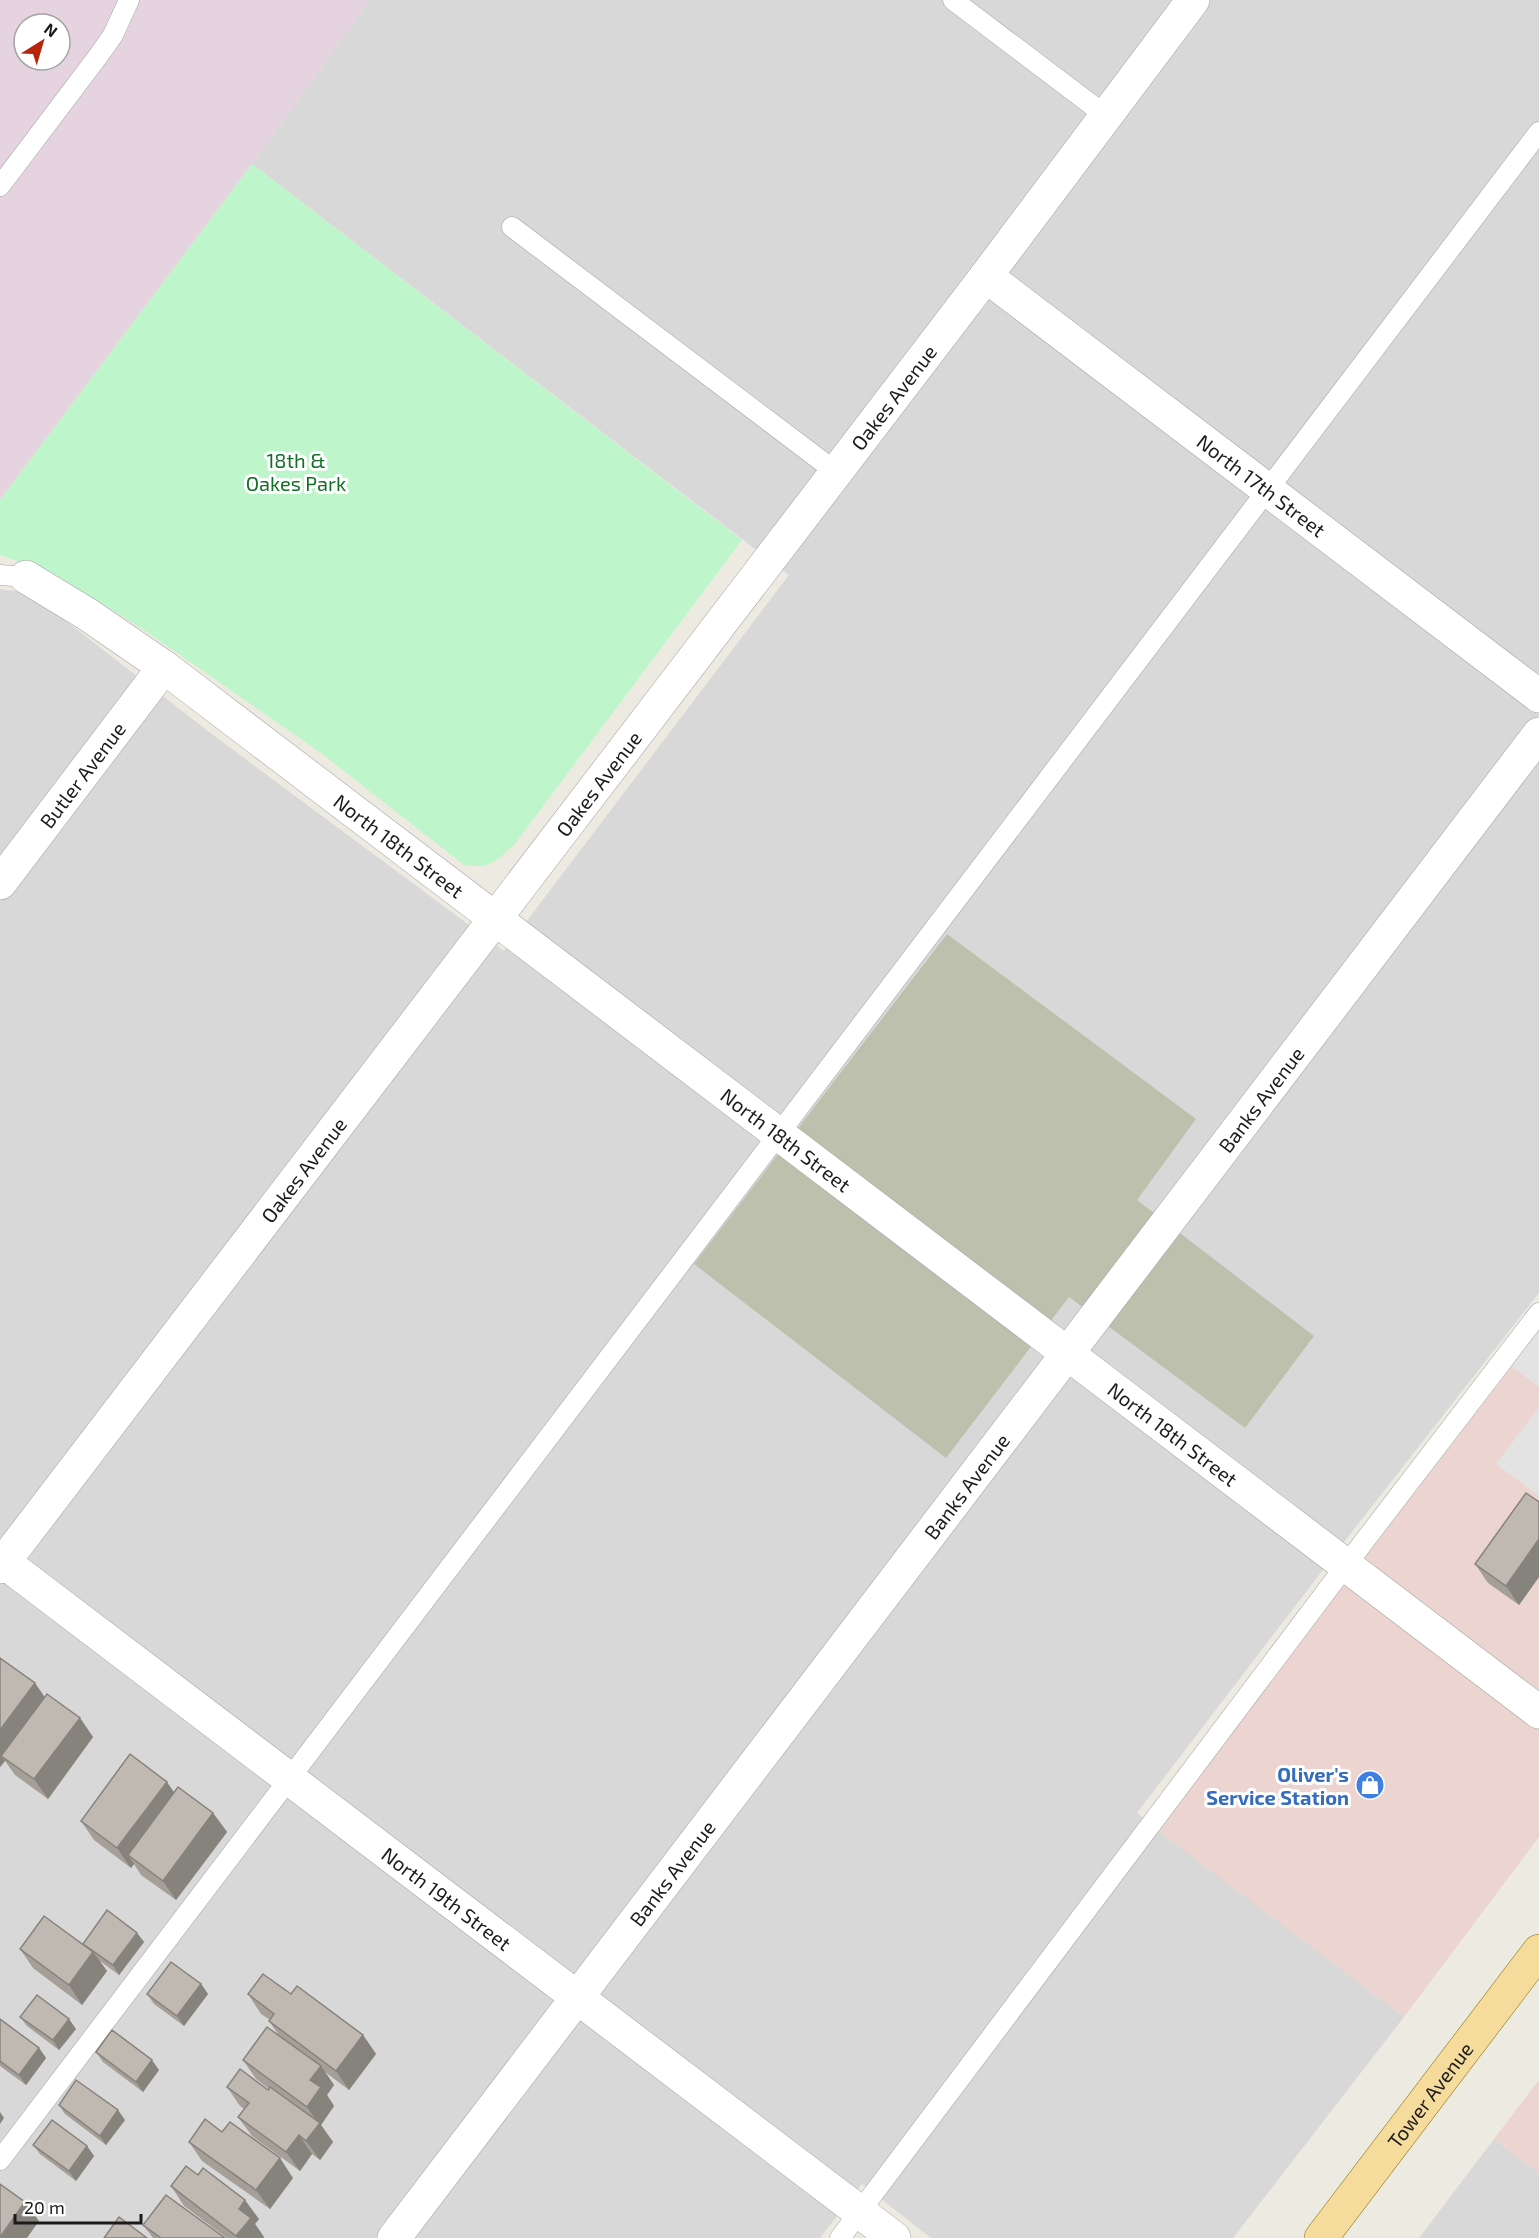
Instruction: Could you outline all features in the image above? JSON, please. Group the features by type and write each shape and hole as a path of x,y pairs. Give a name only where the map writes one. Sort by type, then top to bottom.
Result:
{"main road":[{"name":"Tower Avenue","path":"1321,2238 1539,1951"}],"street":[{"name":"Oakes Avenue","path":"1,1562 986,276 1193,0"},
{"name":"North 17th Street","path":"986,276 1539,696"},
{"name":"North 18th Street","path":"13,576 87,614 164,667 1539,1712"},
{"name":"Butler Avenue","path":"0,883 164,667"},
{"name":"Banks Avenue","path":"393,2238 1539,734"},
{"name":"North 19th Street","path":"1,1562 894,2238"}],"lane":[{"path":"0,186 113,35 129,0"},
{"path":"953,0 1105,116"},
{"path":"0,2160 288,1778 1269,491 1539,132"},
{"path":"512,227 836,472"},
{"path":"840,2238 1346,1565 1539,1313"}],"shaded area":[{"path":"0,0 370,0 252,164 0,500"},
{"path":"370,0 1539,0 1539,1293 1351,1533 1137,1813 1404,2017 1233,2238 931,2238 862,2184 820,2238 0,2238 0,589 16,591 40,601 217,738 504,951 789,575 252,164"},
{"path":"947,934 1196,1119 1137,1200 1314,1336 1245,1428 1069,1297 946,1458 694,1264"},
{"path":"1539,1324 1539,1387 1503,1360"},
{"path":"1539,1331 1539,1837 1404,2017 1156,1829"},
{"path":"1539,1407 1539,1496 1496,1464"},
{"path":"1539,2080 1539,2173 1494,2139"},
{"path":"1494,2139 1539,2173 1539,2238 1419,2238"}],"green space":[{"name":"18th & Oakes Park","path":"252,164 742,540 514,845 492,863 480,866 464,865 321,753 144,630 53,573 0,555 0,500"}],"building":[{"path":"1526,1493 1539,1502 1539,1539 1506,1586 1475,1564"},
{"path":"0,1658 35,1683 0,1730"},
{"path":"47,1694 80,1718 34,1779 1,1756"},
{"path":"130,1754 167,1782 117,1848 81,1821"},
{"path":"178,1787 213,1813 163,1881 128,1855"},
{"path":"107,1910 137,1933 113,1965 83,1944"},
{"path":"44,1916 93,1952 69,1985 20,1949"},
{"path":"171,1962 201,1984 177,2016 147,1994"},
{"path":"263,1974 291,1994 297,1986 363,2035 336,2071 269,2021 274,2014 248,1994"},
{"path":"37,1995 69,2019 53,2040 20,2017"},
{"path":"0,2019 39,2048 19,2075 0,2061"},
{"path":"267,2027 321,2066 310,2080 321,2087 307,2107 243,2060"},
{"path":"112,2030 152,2060 136,2082 96,2052"},
{"path":"240,2069 268,2090 270,2087 320,2123 306,2141 299,2135 286,2152 238,2117 249,2103 227,2087"},
{"path":"76,2080 118,2110 100,2136 59,2105"},
{"path":"205,2119 222,2132 230,2122 280,2158 256,2190 189,2142"},
{"path":"52,2120 87,2146 69,2171 33,2145"},
{"path":"186,2166 198,2175 203,2168 245,2200 239,2209 251,2218 236,2236 171,2186"},
{"path":"0,2184 25,2202 0,2237"},
{"path":"166,2195 225,2238 161,2238 143,2225"},
{"path":"119,2217 147,2238 104,2238"}],"place":[{"name":"Oliver's Service Station","path":"1370,1785"}]}
